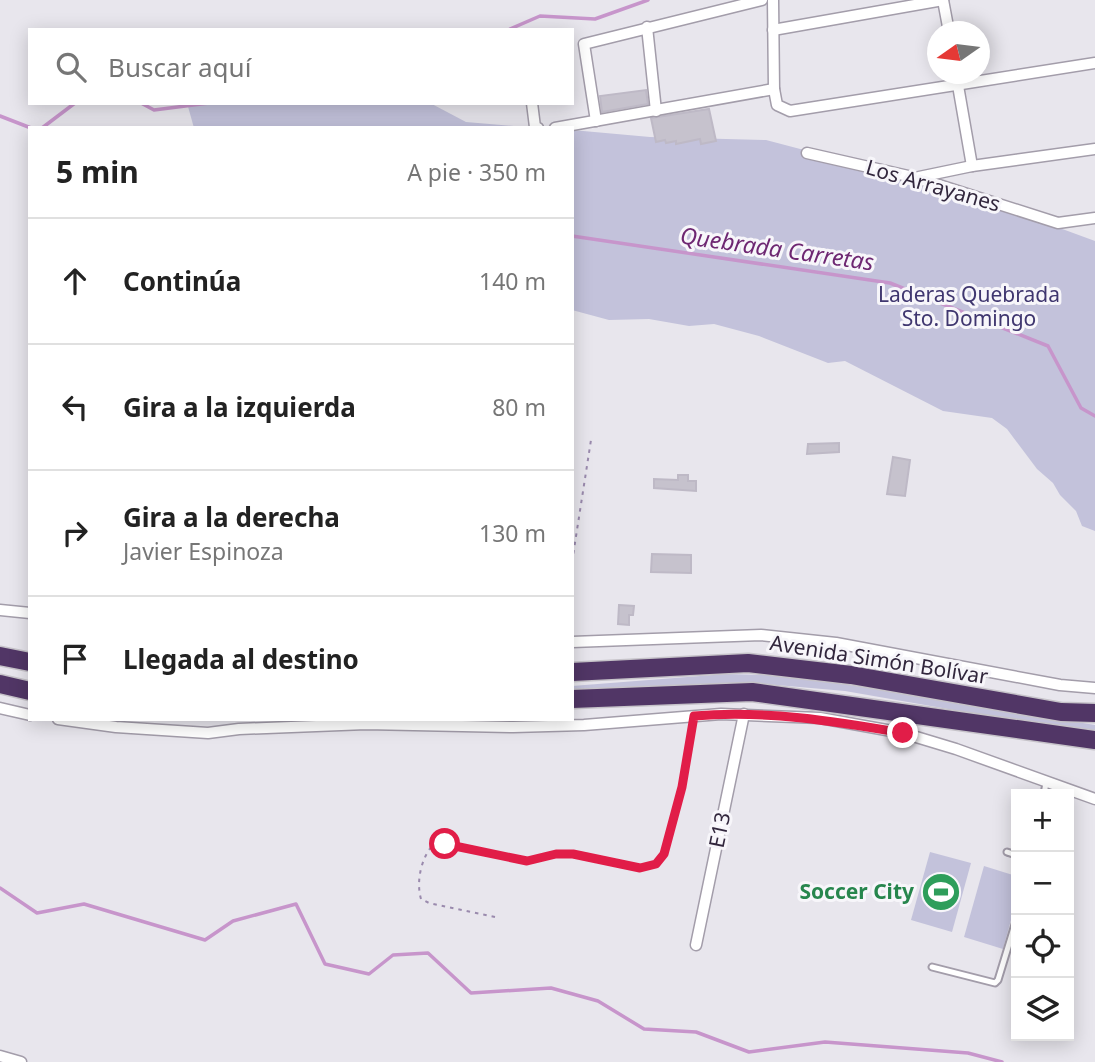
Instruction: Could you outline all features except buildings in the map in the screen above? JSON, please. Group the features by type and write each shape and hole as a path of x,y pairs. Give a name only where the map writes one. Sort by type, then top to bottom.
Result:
{"highway":[{"path":"0,656 28,662"},
{"name":"Avenida Simón Bolívar","path":"574,672 748,663 851,675 1061,712 1095,713"},
{"path":"0,684 28,691"},
{"path":"574,699 752,692 1095,740"}],"street":[{"path":"596,121 584,44 762,0"},
{"path":"773,0 774,89 777,105 790,111 1095,63"},
{"path":"772,30 943,0 947,21"},
{"path":"646,27 656,111"},
{"path":"958,86 972,166"},
{"path":"567,126 774,89"},
{"path":"532,105 536,126"},
{"path":"917,178 972,166 1095,149"},
{"name":"Los Arrayanes","path":"807,153 917,178 1058,223 1095,218"},
{"path":"0,610 28,613"},
{"path":"574,642 761,635 836,642 1060,685 1095,688"},
{"path":"0,708 28,715"},
{"path":"72,721 116,727 208,733 239,729 366,724 513,727 584,725 744,714 820,718 903,733 1095,799"},
{"name":"E13","path":"696,945 744,714"},
{"path":"0,1056 21,1062"}],"lane":[{"path":"1045,789 1046,783"},
{"path":"1007,852 1011,853"},
{"path":"932,967 995,983 1011,937"}],"path":[{"path":"574,549 591,440"},
{"path":"495,917 421,899 418,884 426,853 432,846 445,844 527,861 556,854 573,854 640,868 656,864 664,854 682,787 694,716"}],"green space":[{"path":"188,105 434,105 466,122 514,126 193,126"},
{"name":"Laderas Quebrada Sto. Domingo","path":"574,130 650,137 766,140 880,170 926,179 1095,241 1095,531 1082,526 1076,511 1060,495 1053,483 1037,469 1007,429 992,418 943,411 845,361 828,363 759,336 714,324 689,326 649,319 609,320 574,311"},
{"path":"726,674 765,675 819,680 1095,725 1095,730 1011,720 845,691 765,684 726,683 574,693 574,686"},
{"name":"Soccer City","path":"930,852 971,863 952,932 911,920"},
{"name":"Soccer City","path":"984,866 1011,874 1011,920 1003,949 964,937"}],"waterway":[{"path":"513,28 540,16 595,19 648,0"},
{"path":"45,126 72,105"},
{"path":"145,105 154,110 193,105"},
{"name":"Quebrada Carretas","path":"0,116 28,127"},
{"name":"Quebrada Carretas","path":"574,236 890,283 1048,346 1081,408 1095,416"},
{"path":"0,888 37,913 84,904 205,940 233,921 296,904 325,964 369,974 393,955 428,953 471,993 551,988 598,1001 644,1029 696,1032 749,1052 825,1042 968,1053 1002,1062"}],"place":[{"name":"Soccer City","path":"941,892"}],"route":[{"path":"445,844 515,860 527,861 556,854 573,854 640,868 656,864 664,854 682,787 694,716 744,714 820,718 903,733"}]}
